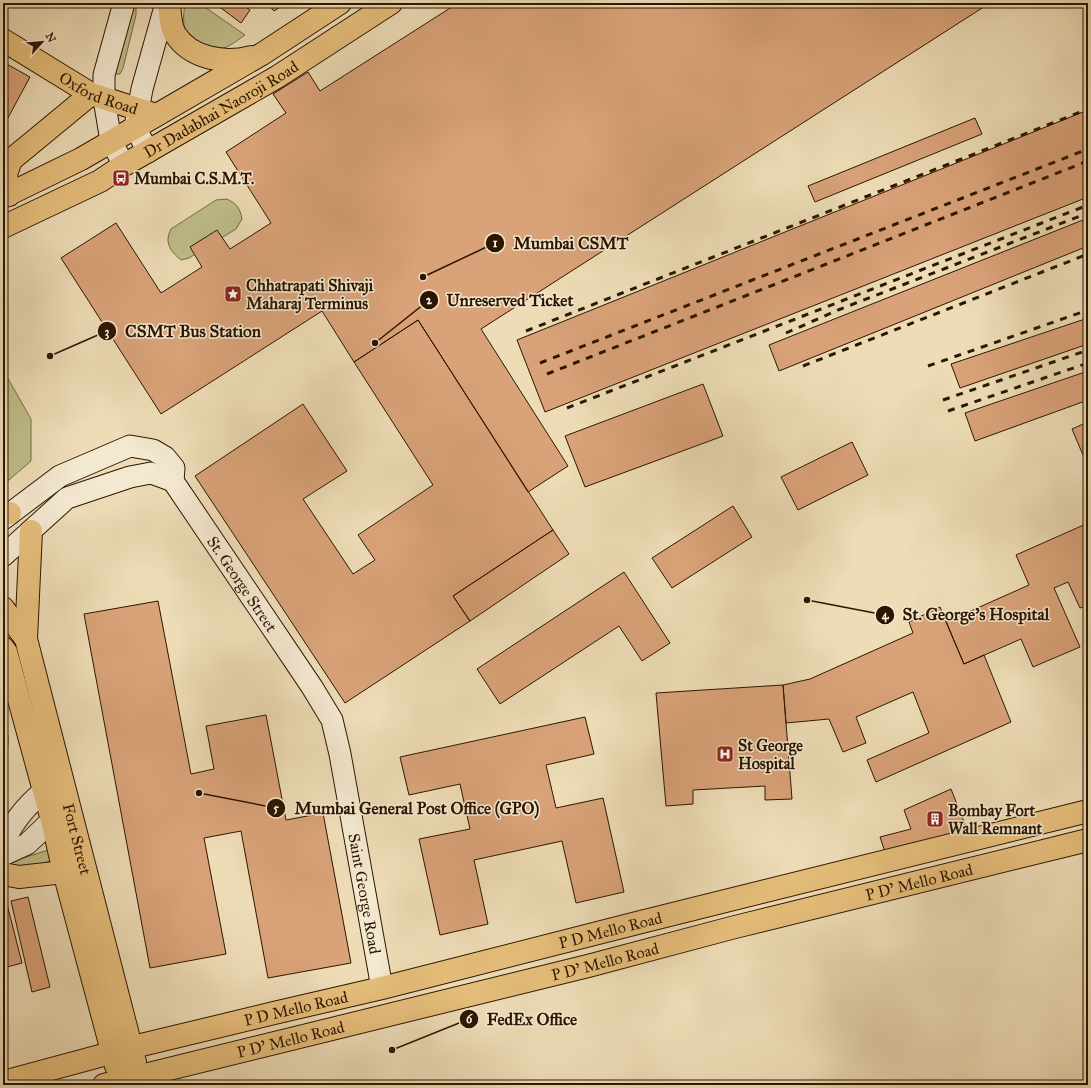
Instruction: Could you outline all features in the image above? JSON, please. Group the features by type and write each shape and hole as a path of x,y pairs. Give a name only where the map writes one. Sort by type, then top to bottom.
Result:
{"main road":[{"path":"6,196 6,174 11,160 97,96 124,3"},
{"path":"148,152 143,117 142,89 166,3"},
{"path":"169,3 175,33 191,50 208,58 228,61 262,54"},
{"name":"Dr Dadabhai Naoroji Road","path":"6,196 81,158 111,141 143,117 262,54 340,3"},
{"name":"Dr Dadabhai Naoroji Road","path":"3,227 100,181 124,165 277,77 391,3"},
{"name":"Oxford Road","path":"3,40 97,96 143,117"},
{"path":"97,96 111,141 124,165"},
{"path":"3,556 67,498 151,473 173,481 174,468 165,457 153,450 130,446 60,476 5,515"},
{"name":"St. George Street","path":"173,481 312,687"},
{"path":"26,639 31,531"},
{"name":"Fort Street","path":"3,608 26,639 69,805 123,1050 121,1081"},
{"name":"Fort Street","path":"3,648 6,652 52,820 64,872 123,1050"},
{"name":"Saint George Road","path":"312,687 332,720 340,754 382,988"},
{"path":"3,843 12,825 43,791 62,779"},
{"path":"3,855 27,844 69,805"},
{"name":"P D Mello Road","path":"3,1082 274,1012 382,988 1088,811"},
{"name":"P D' Mello Road","path":"121,1081 588,966 736,927 1088,840"},
{"path":"3,874 19,877 64,872"}],"shaded area":[{"path":"131,3 136,3 136,15 123,68 120,74 116,74 113,70"},
{"path":"185,3 199,3 245,35 223,48 218,49 202,46 192,40 186,31 184,24"},
{"path":"227,199 238,207 240,212 242,219 236,229 189,258 181,260 169,246 168,238 171,229 216,200"},
{"path":"3,370 31,419 31,461 3,485"},
{"path":"51,849 52,860 19,872 11,870 11,862"}],"building":[{"path":"218,3 240,3 250,10 241,23 217,5"},
{"path":"267,3 286,3 274,11"},
{"path":"458,3 990,3 481,329 568,466 528,492 418,320 354,362 322,311 161,414 61,258 116,223 161,293 202,267 190,247 217,230 230,249 271,223 226,152 286,113 273,94 308,72 320,91"},
{"path":"3,62 30,77 3,127"},
{"path":"1083,112 1088,125 1088,197 545,412 517,340"},
{"path":"975,118 982,134 815,202 808,186"},
{"path":"1088,218 1088,246 779,371 769,345"},
{"path":"1088,318 1088,344 960,388 951,364"},
{"name":"Chhatrapati Shivaji Maharaj Terminus","path":"418,320 553,530 453,596 470,621 345,703 195,476 303,404 347,471 303,499 353,574 375,560 358,535 433,485 354,362"},
{"path":"1088,371 1088,400 975,441 965,413"},
{"path":"703,384 723,436 585,487 565,436"},
{"path":"1088,422 1088,467 1072,429"},
{"path":"852,442 868,475 798,510 781,477"},
{"path":"733,506 752,537 672,588 652,558"},
{"path":"1088,523 1088,573 1086,573 1088,605 1080,608 1068,582 1054,588 1080,647 1033,667 1021,639 964,664 946,622 1029,585 1016,555"},
{"path":"553,530 569,554 470,621 453,596"},
{"path":"624,572 670,643 642,661 619,626 500,704 477,669"},
{"path":"158,601 191,774 214,769 206,726 266,715 286,820 323,813 351,963 268,978 241,831 204,838 226,954 150,968 84,614"},
{"path":"940,607 964,664 984,655 1011,722 876,782 867,760 929,733 913,692 856,717 866,743 843,752 829,719 786,723 783,685 810,679 913,633 909,622"},
{"name":"St George Hospital","path":"783,685 792,799 765,800 765,786 693,790 693,804 666,806 656,693"},
{"path":"3,697 8,738 7,762 3,773"},
{"path":"585,717 594,754 546,765 556,808 603,798 624,892 576,903 562,841 474,860 488,924 440,935 419,839 470,829 460,784 409,795 400,757"},
{"name":"Bombay Fort Wall Remnant","path":"951,789 970,837 921,850 916,842 885,852 880,837 911,829 904,810"},
{"path":"28,897 50,987 32,992 11,901"},
{"path":"7,904 22,963 3,968 3,905"}],"railway":[{"path":"526,331 1088,109"},
{"path":"540,363 1088,149"},
{"path":"547,374 1088,161"},
{"path":"567,408 1088,205"},
{"path":"786,333 838,310 1088,213"},
{"path":"803,366 1088,254"},
{"path":"928,366 1088,310"},
{"path":"943,400 1088,350"},
{"path":"948,411 1088,363"}],"place":[{"name":"Mumbai C.S.M.T.","path":"121,178"},
{"name":"Mumbai CSMT","path":"423,277"},
{"name":"Chhatrapati Shivaji Maharaj Terminus","path":"233,294"},
{"name":"Unreserved Ticket","path":"375,343"},
{"name":"CSMT Bus Station","path":"50,356"},
{"name":"St. George's Hospital","path":"807,600"},
{"name":"St George Hospital","path":"725,754"},
{"name":"Mumbai General Post Office (GPO)","path":"199,793"},
{"name":"Bombay Fort Wall Remnant","path":"935,819"},
{"name":"FedEx Office","path":"392,1050"}]}
